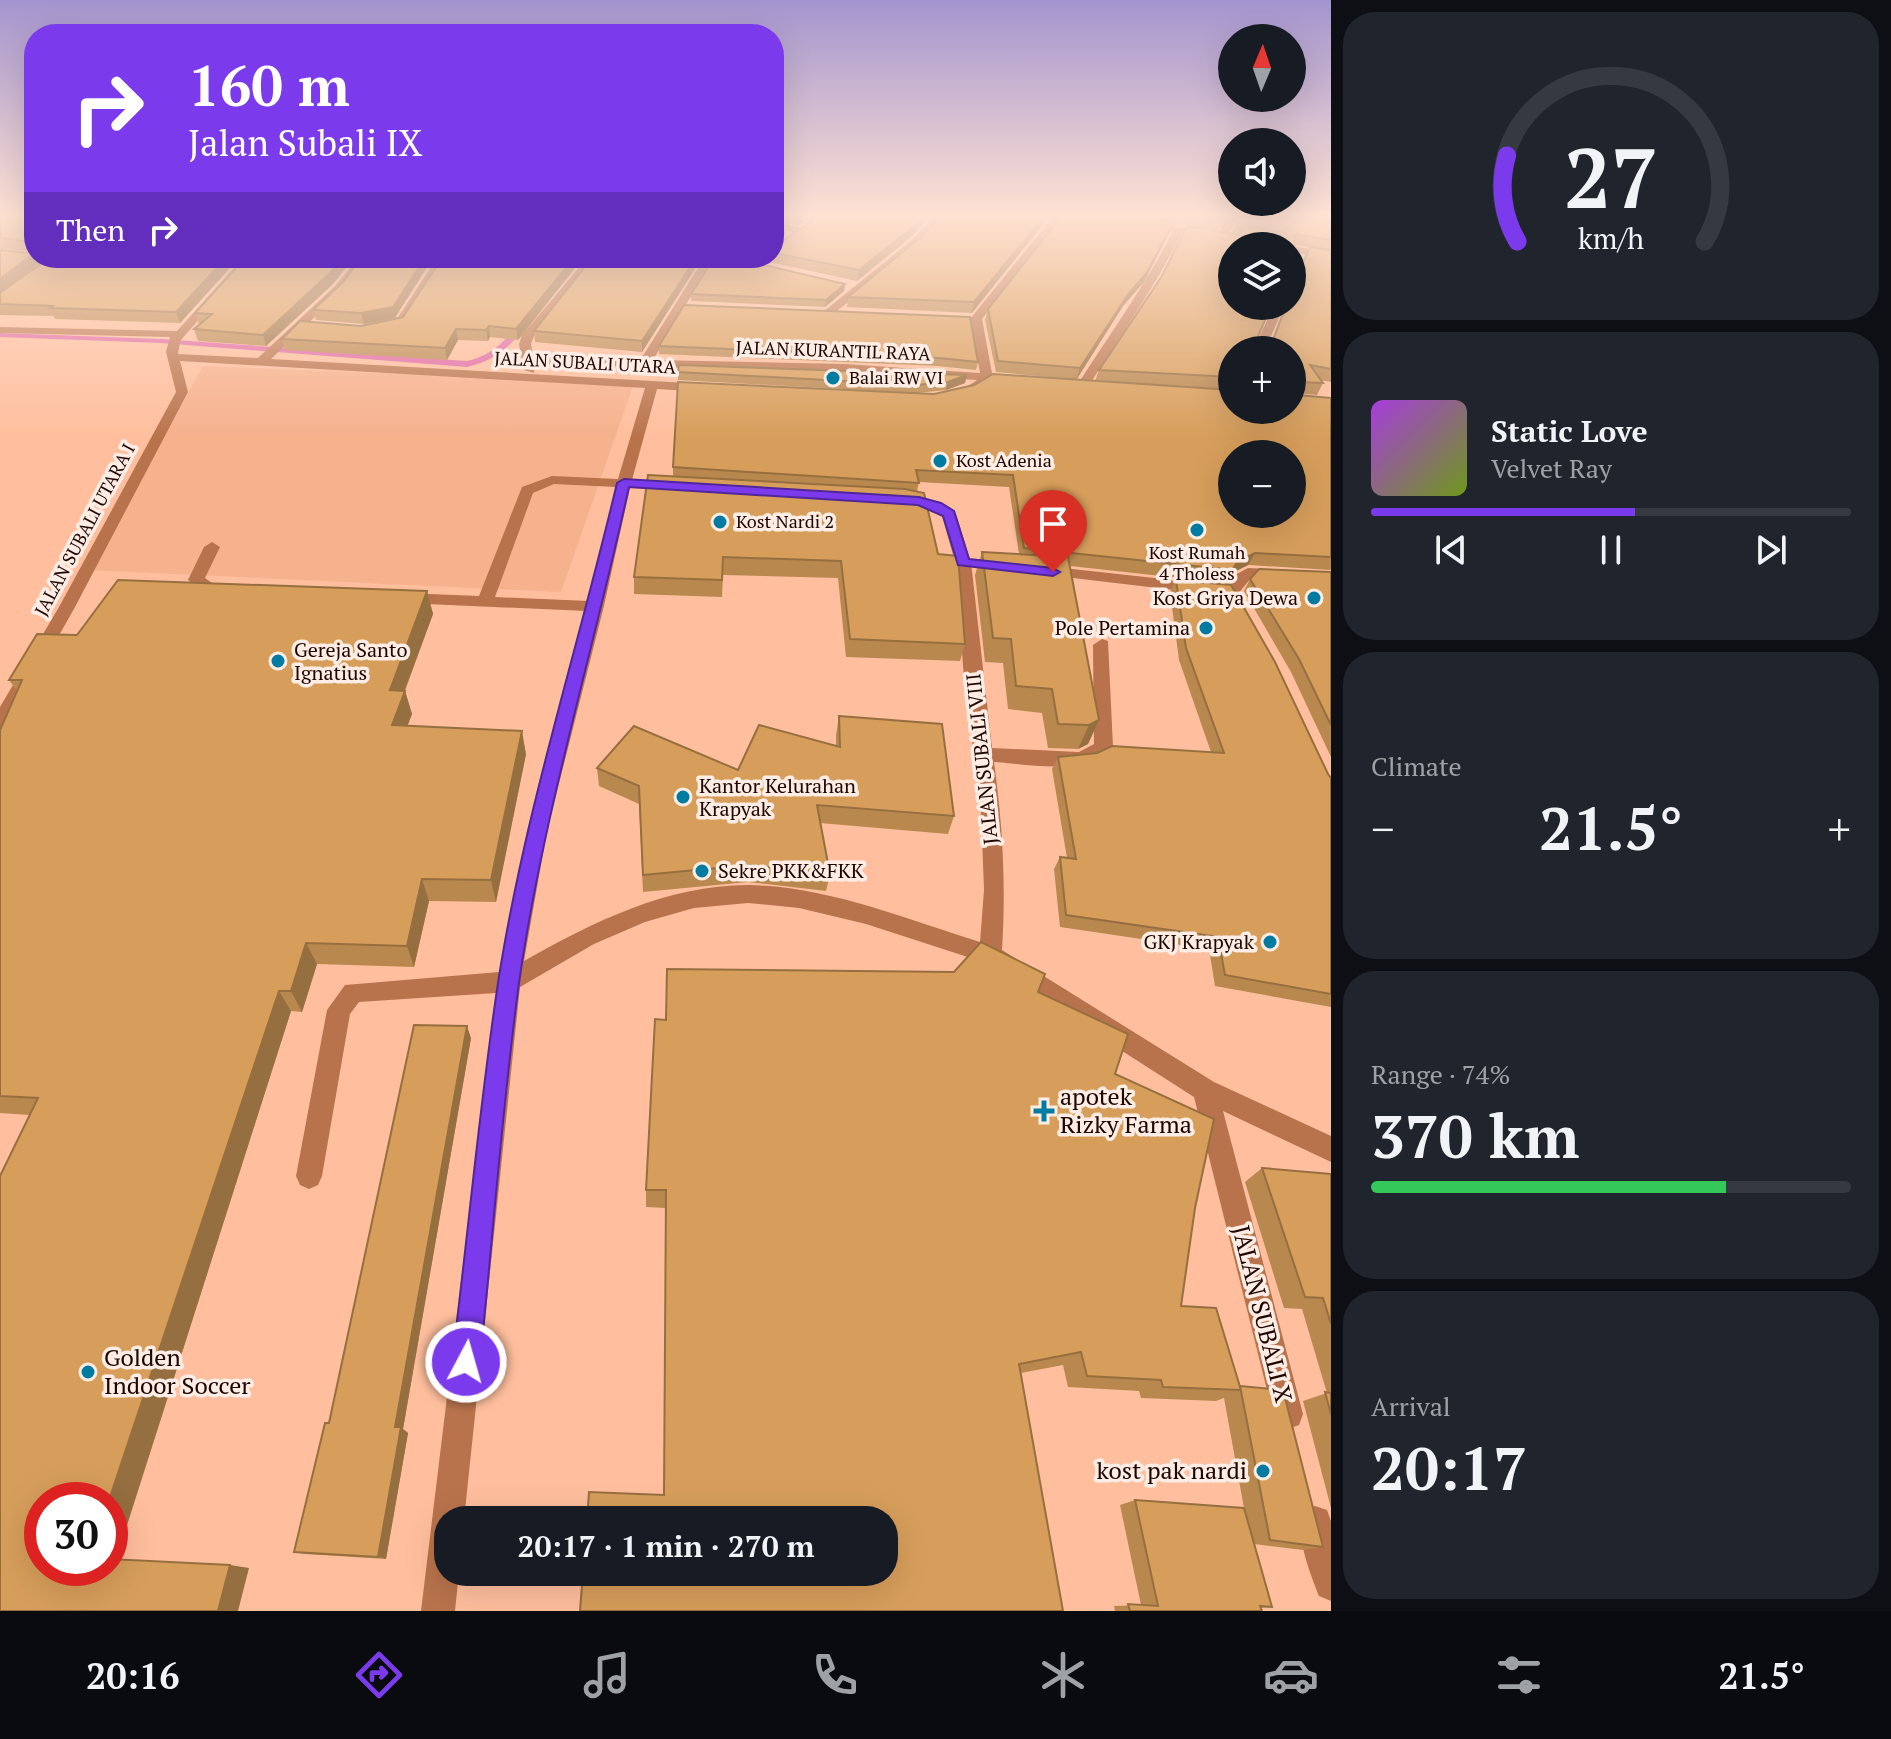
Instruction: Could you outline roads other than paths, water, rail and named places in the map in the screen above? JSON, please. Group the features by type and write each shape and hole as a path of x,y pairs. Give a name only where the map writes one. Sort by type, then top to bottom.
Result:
{"street":[{"path":"175,346 223,288"},
{"path":"263,360 339,288"},
{"path":"395,326 401,323 423,288"},
{"path":"530,378 525,344 528,335 567,288"},
{"path":"644,364 691,288"},
{"path":"827,314 858,288"},
{"path":"954,397 972,391 987,377 976,319 1001,288"},
{"path":"1067,386 1088,388 1132,308 1148,288"},
{"path":"679,307 694,308"},
{"path":"813,313 842,314"},
{"path":"959,319 976,319"},
{"path":"297,325 311,326"},
{"name":"JALAN SUBALI UTARA","path":"0,330 175,346 263,360 712,388"},
{"name":"JALAN SUBALI UTARA I","path":"0,723 67,607 182,392 175,346"},
{"name":"JALAN KURANTIL RAYA","path":"529,360 845,368 1007,379"},
{"path":"450,1506 509,982 537,831 596,606 624,483 652,385"},
{"path":"485,602 527,490 552,480 686,487"},
{"name":"JALAN SUBALI VIII","path":"887,498 919,501 937,506 949,514 971,563 973,678 985,755 995,890 990,955"},
{"path":"212,547 196,580 212,590 242,591"},
{"path":"1026,569 1236,598 1239,579 1248,573 1331,577"},
{"path":"394,598 596,606"},
{"path":"985,755 1082,759 1104,747 1102,645"},
{"path":"309,1176 339,1010 353,992 509,982 586,937 640,914 694,899 748,894 799,899 866,915 990,955 1205,1090 1331,1149"},
{"name":"JALAN SUBALI X","path":"1205,1090 1296,1448"},
{"path":"1308,1493 1331,1584"},
{"path":"438,1611 441,1586"}],"waterway":[{"path":"0,335 161,341 467,364 485,359 499,350 523,325"}],"place":[{"name":"Balai RW VI","path":"833,378"},
{"name":"Kost Adenia","path":"940,461"},
{"name":"Kost Nardi 2","path":"720,522"},
{"name":"Kost Rumah 4 Tholess","path":"1197,530"},
{"name":"Kost Griya Dewa","path":"1314,598"},
{"name":"Pole Pertamina","path":"1206,628"},
{"name":"Gereja Santo Ignatius","path":"278,661"},
{"name":"Kantor Kelurahan Krapyak","path":"683,797"},
{"name":"Sekre PKK&FKK","path":"702,871"},
{"name":"GKJ Krapyak","path":"1270,942"},
{"name":"apotek Rizky Farma","path":"1044,1111"},
{"name":"Golden Indoor Soccer","path":"88,1372"},
{"name":"kost pak nardi","path":"1263,1471"}]}
